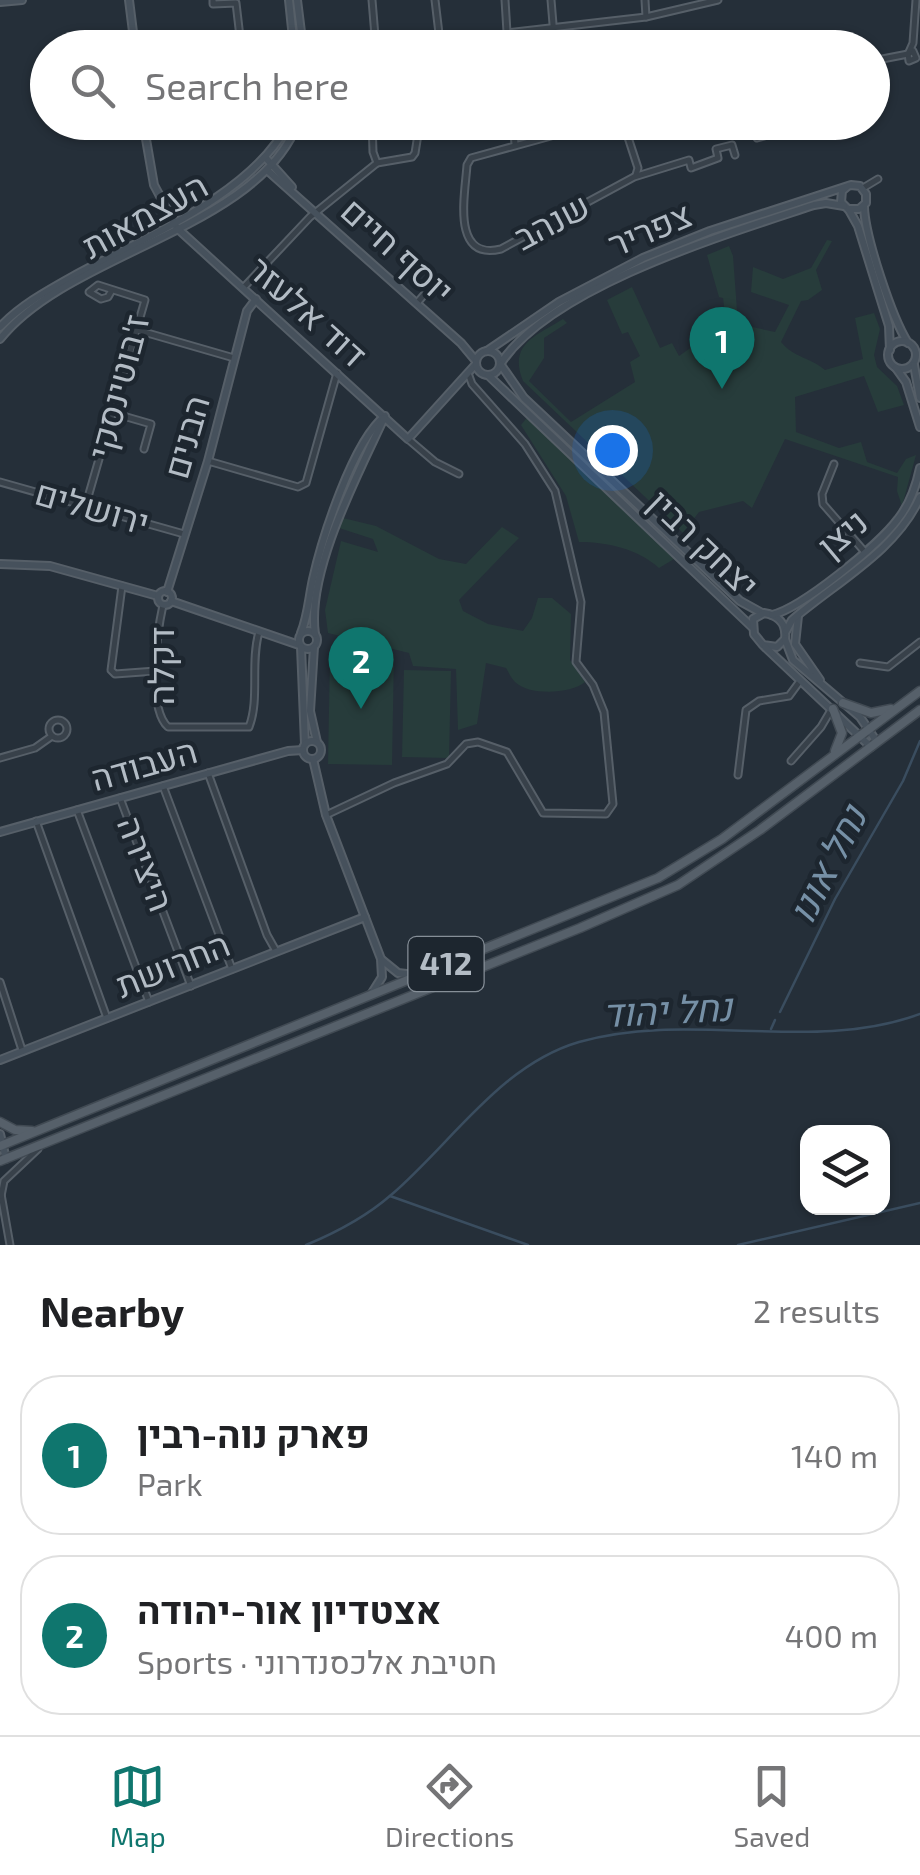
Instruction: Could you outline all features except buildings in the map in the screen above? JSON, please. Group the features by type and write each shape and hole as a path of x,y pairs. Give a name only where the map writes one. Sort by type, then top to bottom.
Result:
{"main road":[{"name":"412","path":"2,1152 41,1130 658,878 722,839 920,692"},
{"path":"843,702 874,714 904,703"},
{"path":"829,760 842,736 833,708"},
{"name":"412","path":"2,1152 44,1143 678,885 750,838 920,710"},
{"path":"0,1122 15,1130 41,1130"}],"street":[{"path":"0,2 22,0"},
{"path":"129,0 132,30"},
{"path":"213,0 213,4 236,3 239,30"},
{"path":"288,0 292,30"},
{"path":"297,0 300,30"},
{"path":"372,0 374,30"},
{"path":"435,0 439,30"},
{"path":"505,0 507,30"},
{"path":"550,0 554,30"},
{"path":"645,0 646,16"},
{"path":"525,30 646,16 718,0"},
{"path":"914,55 916,0"},
{"path":"146,140 150,172 175,225"},
{"name":"העצמאות","path":"0,339 39,303 221,195 262,160 276,140"},
{"name":"העצמאות","path":"0,327 38,297 227,200 270,167 290,140"},
{"path":"373,140 378,164"},
{"path":"244,287 316,212 378,164 412,157 417,140"},
{"path":"516,140 516,144"},
{"name":"שנהב","path":"534,140 476,155 467,165 465,234 469,242 484,251 501,249 634,177"},
{"path":"629,140 638,168 634,177"},
{"path":"634,177 689,160 691,168 718,158 716,149 732,145 735,155"},
{"name":"יוסף חיים","path":"262,160 462,343 476,362"},
{"path":"878,179 863,188 848,186 841,196 858,226 890,326 889,358 906,382 920,428"},
{"name":"צפריר","path":"487,351 558,302 627,265 710,231 848,186"},
{"path":"846,208 858,210 864,205 867,198 863,188"},
{"name":"צפריר","path":"501,364 517,341 545,320 653,262 814,205 826,203 846,208"},
{"path":"864,205 866,226 896,321 915,350 920,398"},
{"name":"דוד אלעזר","path":"175,225 408,439"},
{"path":"417,303 436,281"},
{"name":"ז'בוטינסקי","path":"86,504 145,300 112,290"},
{"name":"הבנים","path":"167,592 208,461 246,311 256,298"},
{"path":"137,330 234,358"},
{"path":"890,350 898,342 908,343"},
{"name":"יוסף חיים","path":"462,343 487,351"},
{"path":"459,474 435,462 408,439 469,376 487,351 497,354 501,364 495,373 469,376"},
{"path":"476,362 478,370 487,375"},
{"path":"896,367 906,368 914,362"},
{"name":"יצחק רבין","path":"501,364 515,389 589,460 740,601 762,613"},
{"path":"208,461 298,487 306,483 338,372"},
{"name":"יצחק רבין","path":"487,375 752,627"},
{"path":"326,816 394,783 447,764 471,742 484,742 507,752 543,812 606,814 613,804 604,712 593,685 576,662 580,602 554,492 525,444 469,376"},
{"path":"113,413 151,424 144,449"},
{"path":"313,760 322,752 310,712 317,639 314,617 320,579 354,482 385,416"},
{"path":"313,760 305,756 304,747 300,640 313,577 336,504 366,437 385,416"},
{"path":"834,464 822,494 823,504 864,552"},
{"name":"ניצן","path":"772,615 796,605 915,506 920,468"},
{"name":"ירושלים","path":"0,482 184,534"},
{"name":"ניצן","path":"785,635 802,612 886,544 920,497"},
{"path":"0,564 50,566 314,647"},
{"path":"122,586 110,666 115,674 156,671"},
{"path":"158,596 167,592 167,603"},
{"name":"דקלה","path":"167,603 156,671 160,716 168,728 245,729 252,723 253,664 259,632"},
{"path":"802,612 794,628 797,648 830,693"},
{"path":"785,635 777,647 765,646 755,637 753,618 762,613 782,622 794,660 869,729 874,744"},
{"path":"300,640 307,631 315,634"},
{"path":"860,663 888,668 920,642"},
{"name":"יצחק רבין","path":"765,646 874,744"},
{"path":"738,775 746,710 759,702 789,696 802,678"},
{"path":"790,761 833,708"},
{"path":"0,758 35,748 52,736"},
{"name":"העבודה","path":"0,832 317,742"},
{"path":"313,760 326,816 382,959 382,977 372,994"},
{"path":"208,772 266,934 276,951"},
{"path":"163,786 232,969"},
{"name":"היצירה","path":"120,798 191,986"},
{"path":"77,810 149,1002"},
{"path":"36,821 108,1018"},
{"name":"החרושת","path":"0,1060 364,917"},
{"path":"382,959 398,972 419,975"},
{"path":"0,982 22,1052"},
{"path":"0,1134 2,1152"},
{"path":"10,1245 2,1186 44,1143"}],"green space":[{"path":"827,240 832,241 816,270 822,290 801,301 781,342 825,370 863,359 855,318 874,313 880,329 874,355 877,367 897,386 904,405 878,412 864,376 795,397 796,432 839,448 861,442 867,462 897,473 906,459 916,455 902,506 898,477 785,439 752,508 743,501 699,512 683,533 523,381 519,358 527,342 563,319 567,323 544,338 544,358 529,381 571,422 635,382 630,362 640,356 628,332 622,334 607,300 632,287 660,348 672,343 679,356 696,344 713,345 718,324 726,322 723,298 719,297 707,255 729,246 738,324 775,332 789,305 751,292 753,267 783,279 811,268"},
{"path":"529,415 674,559 659,568 622,548 579,542 566,496 521,425"},
{"path":"343,518 376,526 439,559 466,564 502,527 519,538 459,600 463,611 488,624 523,631 538,598 552,598 571,614 570,660 585,682 560,691 530,690 515,682 506,668 486,663 477,724 458,730 456,669 413,666 409,653 328,633 325,610 341,541 378,552 373,539 339,528"},
{"path":"330,653 394,654 392,765 328,764"},
{"path":"404,670 451,671 449,758 402,757"}],"waterway":[{"name":"נחל אונו","path":"780,1012 835,899 903,781 920,741"},
{"name":"נחל יהוד","path":"306,1245 382,1203 501,1087 525,1068 579,1042 621,1033 664,1030 836,1031 920,1014"},
{"path":"771,1029 775,1020"},
{"path":"390,1196 528,1245"},
{"path":"738,1245 920,1203"}],"place":[{"name":"פארק נוה-רבין","path":"722,389"},
{"name":"אצטדיון אור-יהודה","path":"361,709"}]}
